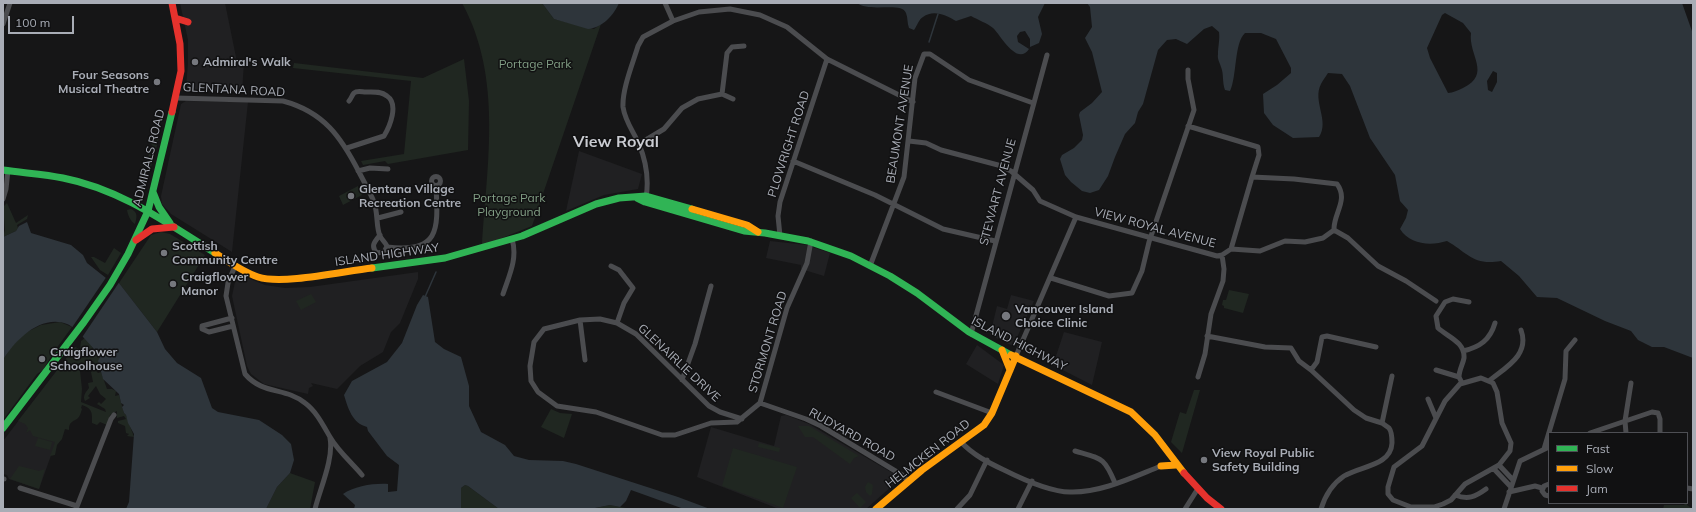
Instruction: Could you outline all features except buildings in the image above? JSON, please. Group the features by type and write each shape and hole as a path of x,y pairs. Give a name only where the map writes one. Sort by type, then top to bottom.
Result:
{"main road":[{"name":"ADMIRALS ROAD","path":"3,433 72,340 117,273 148,211 176,98 181,59 178,30 172,3"},
{"path":"175,18 188,22 178,30"},
{"name":"ISLAND HIGHWAY","path":"5,170 43,174 83,183 117,195 148,211 235,266 259,277 278,280 445,258 512,239 608,200 637,198 645,199 747,225 758,232 811,241 870,266 907,286 972,334 1131,412 1150,428 1176,465 1197,490 1220,509"},
{"path":"153,192 159,207 174,227"},
{"path":"134,241 145,232 152,229 174,227"},
{"name":"ADMIRALS ROAD","path":"3,428 72,340"},
{"path":"1002,350 1010,370"},
{"name":"HELMCKEN ROAD","path":"876,509 908,481 984,425 992,413 1016,356"},
{"path":"1161,466 1169,454"},
{"path":"1161,466 1176,465"}],"street":[{"path":"3,24 10,3"},
{"path":"666,3 673,21"},
{"path":"645,199 648,177 638,144 626,120 623,105 638,46 642,37 673,21 699,12 730,9 760,15 787,27 827,59 913,102"},
{"path":"722,94 727,53 732,47 744,46"},
{"name":"BEAUMONT AVENUE","path":"870,266 904,177 915,78 925,53 930,54 969,80 1033,103"},
{"name":"STEWART AVENUE","path":"972,334 995,241 1047,55"},
{"name":"PLOWRIGHT ROAD","path":"780,236 778,216 780,202 827,59"},
{"path":"1050,278 1109,296 1132,293 1142,271 1151,238 1194,110 1188,79 1188,70"},
{"path":"347,148 384,136 389,125 392,111 391,100 387,96 378,92 357,91 353,93 350,101"},
{"path":"638,144 664,129 682,108 698,99 722,94 733,99"},
{"name":"GLENTANA ROAD","path":"176,98 269,100 294,104 312,113 328,125 347,148 375,203 380,235 385,241 387,247 384,252 380,253 374,250 374,243 380,235"},
{"path":"1188,126 1258,147 1259,155 1231,249"},
{"name":"VIEW ROYAL AVENUE","path":"909,141 926,143 942,150 998,165 1014,173 1033,190 1040,201 1076,217 1217,256 1222,255 1231,249 1260,251 1285,241 1305,242 1323,238 1334,230"},
{"path":"793,161 875,196 943,229 995,241"},
{"path":"358,171 370,168 388,169"},
{"path":"3,199 5,170"},
{"path":"1252,177 1294,179 1337,184 1341,188 1342,199 1334,230 1348,238 1378,266 1406,281 1436,301"},
{"path":"387,247 415,247 430,239 437,226 436,186"},
{"path":"378,218 401,212"},
{"name":"HELMCKEN ROAD","path":"1016,356 1076,217"},
{"path":"503,294 513,263 515,249 512,239"},
{"name":"STORMONT ROAD","path":"742,419 760,403 787,308 807,263 811,241"},
{"path":"1198,377 1204,354 1211,314 1223,280 1224,269 1222,255"},
{"path":"235,266 228,283 226,296 243,369 252,382 260,387 294,396 304,402 324,426 330,437 362,475"},
{"path":"611,266 619,270 633,288 624,303 617,323"},
{"path":"682,380 695,344 711,286"},
{"path":"1462,383 1459,377 1464,360 1464,352 1457,341 1438,328 1436,316 1445,302 1453,299 1469,302"},
{"path":"232,318 208,323 202,326 202,329 208,332 233,326"},
{"name":"GLENAIRLIE DRIVE","path":"600,319 617,323 636,334 682,380 714,409 742,419 734,423 705,424 675,436 662,435 596,412 562,408 550,402 538,392 531,381 530,366 534,342 544,329 580,320 600,319"},
{"path":"580,320 585,360"},
{"path":"1464,352 1482,344 1492,334 1495,323"},
{"path":"1489,381 1518,356 1523,349 1524,343 1520,330"},
{"path":"1207,336 1265,347 1291,348 1299,361 1311,370 1354,410 1366,418 1382,423 1389,428 1392,446 1389,454 1380,462 1351,473 1336,482 1327,495 1322,509"},
{"path":"1311,370 1317,362 1322,337 1327,336 1376,348"},
{"path":"1550,432 1565,379 1566,351 1574,340"},
{"path":"1436,370 1459,377"},
{"path":"1382,423 1392,376"},
{"path":"1481,378 1489,381 1497,392 1502,423 1511,443 1510,451 1499,465 1465,484 1455,495 1442,504 1424,508 1411,507 1393,500 1388,494 1388,488 1394,467 1422,446 1445,401 1462,383 1481,378"},
{"path":"1626,432 1625,421 1631,383"},
{"path":"936,392 992,413"},
{"path":"1428,399 1436,418"},
{"name":"RUDYARD ROAD","path":"760,403 820,426 902,475 908,481"},
{"path":"1593,432 1652,412 1658,413 1660,419 1660,432"},
{"path":"20,488 77,508 111,419 114,415"},
{"path":"315,509 331,448 330,437"},
{"path":"961,442 977,456 988,460 1014,475 1046,487 1071,492 1097,489 1161,466"},
{"path":"1504,509 1520,460 1546,448"},
{"path":"1075,452 1099,458 1105,462 1115,483"},
{"path":"957,509 970,495 988,460"},
{"path":"1499,465 1513,480"},
{"path":"1494,469 1510,490"},
{"path":"1018,509 1032,481"},
{"path":"1542,488 1548,484"},
{"path":"1510,490 1535,486 1542,488"},
{"path":"1542,488 1543,494 1548,496"},
{"path":"1455,495 1469,498 1476,496 1486,489"},
{"path":"1185,509 1197,490"}],"shaded area":[{"path":"180,3 225,3 237,62 244,63 242,92 190,91 186,88 188,40"},
{"path":"542,3 619,3 607,20 598,26 588,29 554,19"},
{"path":"857,3 1045,3 1038,17 1042,34 1039,43 1030,47 1030,39 1025,31 1020,32 1017,36 1018,42 1029,49 1024,54 1019,54 1009,48 993,28 971,16 956,21 944,15 931,13 919,21 914,30 909,28 907,15 903,10 892,7 863,6"},
{"path":"1087,3 1682,3 1693,34 1693,358 1664,347 1652,347 1638,340 1631,331 1605,321 1557,298 1537,297 1519,276 1501,261 1484,262 1477,260 1447,241 1428,244 1409,238 1400,229 1406,218 1408,210 1400,201 1395,175 1370,138 1350,86 1342,74 1328,73 1321,84 1318,97 1323,124 1319,137 1293,138 1273,125 1264,113 1263,94 1291,73 1291,68 1276,39 1261,33 1245,33 1241,38 1230,91 1225,90 1222,70 1218,58 1219,32 1212,26 1204,29 1187,44 1176,39 1167,40 1158,50 1143,104 1138,112 1135,123 1125,134 1108,176 1099,190 1090,193 1082,191 1065,175 1060,159 1062,155 1074,148 1082,140 1083,135 1079,115 1080,112 1092,103 1102,92 1092,52 1085,38 1092,27 1090,7","holes":["1445,13 1463,23 1471,33 1471,41 1477,64 1476,77 1472,83 1454,92 1448,93 1430,58 1427,48 1442,15","1493,71 1497,73 1497,82 1492,92 1488,90 1487,81"]},
{"path":"186,101 248,102 232,252 171,214 162,204 161,196 181,104"},
{"path":"579,151 642,174 638,189 604,195 566,211"},
{"path":"27,222 31,233 71,245 83,255 87,263 106,278 119,283 157,332 165,349 177,363 201,378 212,408 218,412 259,420 282,435 291,444 294,460 290,473 277,487 266,509 126,509 129,502 134,434 124,413 122,407 124,405 121,403 119,394 103,379 98,361 100,357 94,349 71,326 57,322 48,323 38,326 22,337 8,352 3,360 3,237 16,231 19,226"},
{"path":"770,241 806,245 830,253 824,276 801,269 801,265 766,258"},
{"path":"418,272 418,279 400,323 391,332 383,352 360,366 337,389 311,383 313,386 309,388 308,394 264,384 251,374 247,366 232,296 235,282 240,275 265,285 285,288 310,287"},
{"path":"423,295 428,297 435,342 444,349 461,357 469,386 469,406 481,432 505,445 514,456 529,460 563,461 576,464 710,509 684,509 631,490 626,501 620,507 610,505 590,509 499,509 465,485 461,488 461,509 354,509 355,505 343,494 359,487 377,484 388,484 388,492 397,491 399,465 387,456 368,431 367,427 354,419 344,395 352,381 387,362 402,343 417,305"},
{"path":"1011,295 1034,301 1013,346 990,335 997,306 1007,309"},
{"path":"1064,332 1102,342 1092,385 1053,365"},
{"path":"977,345 1004,365 998,384 966,364"},
{"path":"75,347 80,371 79,377 39,489 9,479 7,475 3,474 3,441"},
{"path":"786,415 809,424 901,478 866,509 779,509 697,477 711,427 774,446 781,416"}],"green space":[{"name":"Portage Park","path":"462,3 542,3 554,19 594,29 601,24 532,226 482,246 489,153 488,91 483,61 475,32"},
{"name":"Portage Park","path":"464,59 469,101 468,150 388,164 385,161 363,165 361,161 404,154 411,81 293,68 294,63 423,78"},
{"path":"150,135 156,135 159,138 156,149 147,140"},
{"path":"149,154 154,156 151,167 146,165"},
{"name":"Glentana Village Recreation Centre","path":"358,186 362,195 343,205 339,196"},
{"path":"7,203 16,223 28,215 27,219 17,225 18,228 16,231 3,237 5,230 3,207"},
{"path":"131,209 136,215 135,224 127,212 127,210"},
{"path":"161,232 170,234 205,255 157,332 119,283 151,235"},
{"path":"114,248 121,253 108,275 100,270 91,257 105,263"},
{"path":"1229,290 1249,294 1243,313 1224,308 1222,305 1223,300 1226,300"},
{"path":"311,294 316,302 301,310 296,301"},
{"path":"60,322 72,327 53,353 43,370 37,374 3,420 3,360 11,347 25,333 41,325"},
{"path":"85,338 95,353 100,356 100,364 94,365 93,361 89,361 91,369 80,371 82,389 81,402 106,412 105,409 97,404 99,402 101,404 106,399 100,394 96,386 88,396 90,398 85,401 84,397 89,388 88,383 93,382 91,372 94,369 98,373 101,372 107,389 116,391 115,396 119,395 124,413 134,437 127,436 129,434 126,433 125,426 118,423 118,421 126,419 124,416 117,418 117,411 110,415 107,425 100,422 97,425 92,423 92,414 90,410 82,405 79,417 70,424 69,430 65,429 62,439 57,445 55,455 50,456 55,442 33,436 30,430 26,433 28,428 25,424 18,421 75,347 80,349 81,341"},
{"path":"1194,390 1200,390 1182,453 1171,442 1180,412 1186,414"},
{"path":"551,409 560,413 572,414 564,438 541,427"},
{"path":"798,426 809,426 859,456 854,458 850,464 813,437 805,437"},
{"path":"38,438 52,442 50,450 35,446"},
{"path":"759,443 780,448 779,452 758,447"},
{"path":"733,448 797,467 783,508 722,486"},
{"path":"19,466 39,471 45,469 39,489 10,479"},
{"path":"290,473 315,482 310,509 266,509 277,487"},
{"path":"868,482 873,485 872,494 870,496 866,492 865,487"},
{"path":"465,485 499,509 461,509 461,488"},
{"path":"857,493 866,502 860,508 851,498"},
{"path":"1687,504 1693,509 1663,509 1664,505"},
{"path":"610,505 626,508 658,509 590,509"}],"pier":[{"path":"107,276 120,281 81,339 71,329"}],"waterway":[{"path":"929,42 938,14"},
{"path":"425,297 436,272"}],"traffic: fast":[{"path":"3,428 84,322 110,285 128,254 148,211 172,112"},
{"path":"3,170 48,175 84,183 104,190 142,208 215,253"},
{"path":"153,192 159,207 170,223"},
{"path":"372,268 445,258 522,236 596,204 619,198 646,196 692,209"},
{"path":"637,198 645,202 744,231 765,233 808,241 851,256 890,276 917,293 969,332 1011,355"}],"traffic: slow":[{"path":"692,209 747,225 758,232"},
{"path":"215,253 247,272 258,277 269,279 314,277 372,268"},
{"path":"1002,350 1010,370"},
{"path":"1011,355 1131,412 1155,435 1184,473"},
{"path":"876,509 922,470 984,425 992,413 1016,356"},
{"path":"1161,466 1176,465"}],"traffic: jam":[{"path":"172,3 180,44 181,71 172,112"},
{"path":"175,18 188,22"},
{"path":"136,240 152,229 174,227"},
{"path":"1184,473 1207,498 1221,509"}],"place":[{"name":"Admiral's Walk","path":"195,62"},
{"name":"Four Seasons Musical Theatre","path":"157,82"},
{"name":"Glentana Village Recreation Centre","path":"351,196"},
{"name":"Scottish Community Centre","path":"164,253"},
{"name":"Craigflower Manor","path":"173,284"},
{"name":"Vancouver Island Choice Clinic","path":"1006,316"},
{"name":"Craigflower Schoolhouse","path":"42,359"},
{"name":"View Royal Public Safety Building","path":"1204,460"}],"district":[{"name":"View Royal","path":"616,142"}],"park label":[{"name":"Portage Park Playground","path":"509,205"}]}
